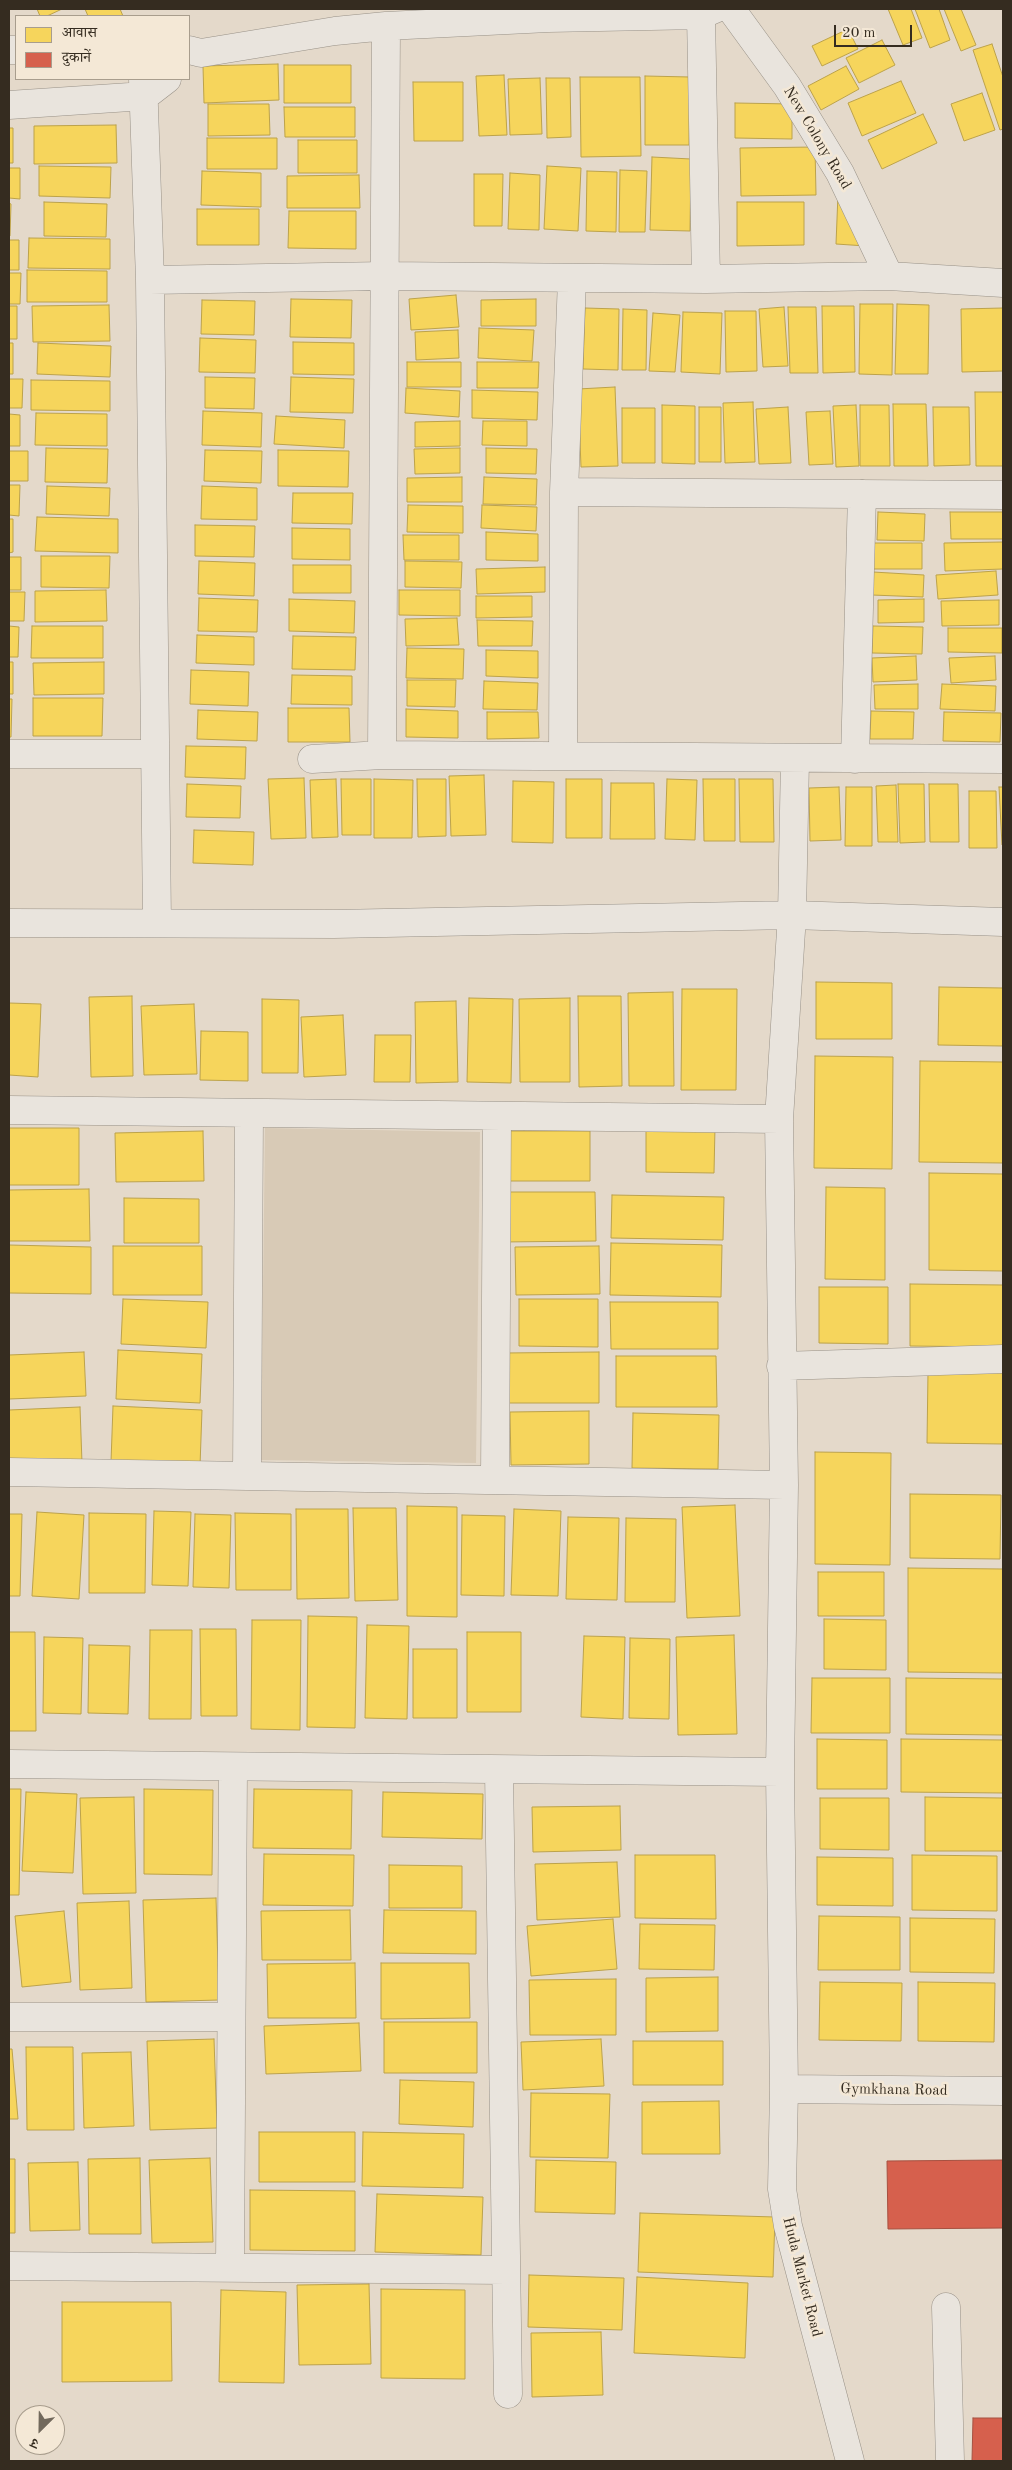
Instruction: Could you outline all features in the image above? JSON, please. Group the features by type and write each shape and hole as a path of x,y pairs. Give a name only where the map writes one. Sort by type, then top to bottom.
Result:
{"street":[{"name":"New Colony Road","path":"731,9 787,86 840,173 890,276"},
{"path":"193,55 330,20 386,26 545,14 708,12 706,279"},
{"path":"382,755 386,26"},
{"path":"9,105 144,88 165,80"},
{"path":"144,88 150,280 157,923"},
{"path":"150,280 384,276 706,279 890,276 1003,283"},
{"path":"563,756 564,492 572,279"},
{"path":"564,492 1003,495"},
{"path":"855,759 862,494"},
{"path":"9,754 154,754"},
{"path":"312,759 382,755 1003,759"},
{"name":"Huda Market Road","path":"795,759 792,916 779,1119 784,1485 780,1772 784,2089 782,2189 788,2226 850,2461"},
{"path":"9,923 334,924 792,916 1003,922"},
{"path":"9,1110 779,1119"},
{"path":"247,1476 248,1113"},
{"path":"495,1480 497,1116"},
{"path":"781,1366 1003,1359"},
{"path":"9,1472 784,1485"},
{"path":"9,1764 499,1771 780,1772"},
{"path":"230,2268 233,1768"},
{"path":"499,1771 508,2394"},
{"path":"9,2017 231,2017"},
{"name":"Gymkhana Road","path":"784,2089 1003,2091"},
{"path":"9,2266 506,2270"},
{"path":"946,2307 950,2461"}],"shaded area":[{"path":"265,1128 480,1132 476,1463 261,1460"}],"building: आवास":[{"path":"37,9 62,9 49,15 40,15"},
{"path":"85,9 120,9 123,15 88,15"},
{"path":"888,9 911,9 922,38 903,45"},
{"path":"915,9 939,9 950,40 930,48"},
{"path":"944,9 961,9 976,45 961,51"},
{"path":"848,29 858,49 822,66 812,46"},
{"path":"882,40 895,65 859,83 846,58"},
{"path":"992,44 1003,77 1003,129 1000,130 973,50"},
{"path":"278,64 279,100 204,103 203,66"},
{"path":"284,65 351,65 351,103 284,103"},
{"path":"846,66 859,89 821,110 808,86"},
{"path":"504,75 507,135 479,136 476,76"},
{"path":"645,76 690,77 689,145 645,145"},
{"path":"580,77 640,77 641,156 581,157"},
{"path":"540,78 542,134 510,135 508,79"},
{"path":"546,78 570,78 571,137 547,138"},
{"path":"901,81 916,113 862,136 848,103"},
{"path":"413,82 463,82 463,141 414,141"},
{"path":"982,93 995,130 964,141 951,104"},
{"path":"735,103 792,104 792,139 735,138"},
{"path":"208,104 269,104 270,135 208,136"},
{"path":"284,107 355,107 355,137 285,137"},
{"path":"923,114 937,143 882,169 868,140"},
{"path":"116,125 117,163 34,164 34,126"},
{"path":"9,128 13,128 13,163 9,163"},
{"path":"207,138 277,138 277,169 207,169"},
{"path":"298,140 357,140 357,173 298,173"},
{"path":"815,147 816,195 741,196 740,148"},
{"path":"652,157 691,159 690,231 650,230"},
{"path":"39,166 111,167 110,198 39,196"},
{"path":"547,166 581,168 578,231 544,229"},
{"path":"9,168 20,168 20,199 9,198"},
{"path":"620,170 647,171 645,232 619,232"},
{"path":"202,171 261,173 261,207 201,205"},
{"path":"587,171 617,172 616,232 586,231"},
{"path":"510,173 540,175 539,230 508,229"},
{"path":"474,174 503,174 502,226 474,226"},
{"path":"359,175 360,208 287,208 287,176"},
{"path":"838,194 866,246 836,244"},
{"path":"44,202 107,204 106,237 44,236"},
{"path":"737,202 804,202 804,245 737,246"},
{"path":"9,203 11,204 10,236 9,236"},
{"path":"197,209 259,209 259,245 197,245"},
{"path":"289,211 356,211 356,249 288,248"},
{"path":"29,238 110,239 110,269 28,268"},
{"path":"9,240 19,240 19,270 9,270"},
{"path":"27,270 107,271 107,302 27,302"},
{"path":"9,273 21,273 20,304 9,304"},
{"path":"456,295 459,327 411,330 409,299"},
{"path":"291,299 352,300 351,338 290,337"},
{"path":"536,299 536,326 481,326 481,300"},
{"path":"202,300 255,301 254,335 201,334"},
{"path":"860,304 893,304 892,375 859,374"},
{"path":"897,304 929,305 928,374 895,374"},
{"path":"109,305 110,341 33,342 32,306"},
{"path":"9,306 17,306 17,339 9,339"},
{"path":"822,306 854,306 855,372 823,373"},
{"path":"784,307 788,366 763,367 759,309"},
{"path":"788,307 816,307 818,373 790,373"},
{"path":"585,308 619,309 618,370 583,369"},
{"path":"1003,308 1003,371 962,372 961,309"},
{"path":"623,309 647,310 646,370 622,370"},
{"path":"725,311 756,311 757,371 726,372"},
{"path":"683,312 722,313 720,374 681,372"},
{"path":"653,313 680,315 675,372 649,371"},
{"path":"479,328 534,330 532,361 478,358"},
{"path":"458,330 459,358 416,360 415,332"},
{"path":"200,338 256,340 255,373 199,372"},
{"path":"293,342 354,343 354,375 293,374"},
{"path":"9,343 13,343 13,374 9,374"},
{"path":"38,343 111,346 110,377 37,374"},
{"path":"407,362 461,362 461,387 407,387"},
{"path":"477,362 539,362 538,388 477,388"},
{"path":"205,377 255,378 254,409 205,408"},
{"path":"291,377 354,379 353,413 290,412"},
{"path":"9,379 23,379 22,408 9,408"},
{"path":"31,380 110,381 110,411 31,410"},
{"path":"615,387 618,466 581,467 578,389"},
{"path":"406,388 460,391 459,417 405,413"},
{"path":"472,390 538,392 537,420 472,418"},
{"path":"975,392 1003,392 1003,466 976,466"},
{"path":"753,402 755,462 725,463 723,403"},
{"path":"893,404 926,404 928,466 894,466"},
{"path":"662,405 695,406 695,464 662,463"},
{"path":"856,405 859,466 836,467 833,406"},
{"path":"860,405 889,405 890,466 860,466"},
{"path":"699,407 721,407 721,462 699,462"},
{"path":"788,407 791,463 759,464 756,409"},
{"path":"933,407 969,407 970,465 934,466"},
{"path":"622,408 655,408 655,463 622,463"},
{"path":"203,411 262,413 261,447 202,445"},
{"path":"830,411 833,464 809,465 806,412"},
{"path":"36,413 107,414 107,446 35,445"},
{"path":"9,414 20,415 20,446 9,446"},
{"path":"276,416 345,420 344,448 274,444"},
{"path":"460,421 460,446 415,447 415,422"},
{"path":"483,421 527,421 527,446 482,445"},
{"path":"46,448 108,449 107,483 45,482"},
{"path":"460,448 460,473 415,474 414,449"},
{"path":"486,448 537,449 536,474 486,473"},
{"path":"205,450 262,451 261,483 204,481"},
{"path":"278,450 349,451 348,487 278,486"},
{"path":"9,451 28,451 28,481 9,481"},
{"path":"462,477 462,502 407,502 407,478"},
{"path":"484,477 537,479 536,505 483,504"},
{"path":"9,485 20,485 19,516 9,515"},
{"path":"47,486 110,488 109,516 46,514"},
{"path":"202,486 257,488 257,520 201,519"},
{"path":"293,493 353,493 352,524 292,523"},
{"path":"408,505 463,506 463,533 407,532"},
{"path":"482,505 537,507 536,531 481,528"},
{"path":"878,512 925,514 924,541 877,540"},
{"path":"950,512 1003,512 1003,539 951,539"},
{"path":"37,517 118,519 118,553 35,551"},
{"path":"9,519 13,519 13,552 9,553"},
{"path":"195,525 255,526 254,557 195,556"},
{"path":"292,528 350,529 350,560 292,559"},
{"path":"486,532 538,534 538,561 486,560"},
{"path":"403,535 459,535 459,560 404,560"},
{"path":"1003,542 1003,569 945,571 944,543"},
{"path":"872,543 922,543 922,569 872,569"},
{"path":"41,556 110,556 109,588 41,587"},
{"path":"9,557 21,557 21,590 9,590"},
{"path":"199,561 255,563 254,596 198,594"},
{"path":"405,561 462,562 461,588 405,587"},
{"path":"293,565 351,565 351,593 293,593"},
{"path":"545,567 545,592 477,594 476,569"},
{"path":"996,571 998,595 938,599 936,575"},
{"path":"873,572 924,575 923,597 872,595"},
{"path":"106,590 107,621 35,622 35,591"},
{"path":"399,590 460,590 460,616 399,615"},
{"path":"9,592 25,592 24,621 9,621"},
{"path":"476,596 532,596 532,617 476,618"},
{"path":"199,598 258,600 257,632 198,631"},
{"path":"289,599 355,601 354,633 289,631"},
{"path":"924,599 924,622 878,623 878,600"},
{"path":"999,600 999,625 942,626 941,601"},
{"path":"457,618 459,645 406,646 405,619"},
{"path":"477,620 533,621 532,646 478,646"},
{"path":"9,626 19,627 18,657 9,657"},
{"path":"32,626 103,626 103,658 31,658"},
{"path":"873,626 923,627 922,654 872,653"},
{"path":"948,628 1002,628 1002,653 948,652"},
{"path":"197,635 254,637 254,665 196,663"},
{"path":"293,636 356,637 355,670 292,669"},
{"path":"407,648 464,649 463,679 406,678"},
{"path":"486,650 538,651 538,678 486,676"},
{"path":"916,656 917,680 873,682 872,658"},
{"path":"995,656 996,680 951,683 949,658"},
{"path":"9,662 13,662 13,694 9,694"},
{"path":"104,662 104,694 34,695 33,663"},
{"path":"191,670 249,672 248,706 190,704"},
{"path":"292,675 352,676 352,705 291,704"},
{"path":"407,680 456,680 455,707 407,706"},
{"path":"484,681 538,683 537,710 483,709"},
{"path":"918,684 918,709 875,709 874,685"},
{"path":"942,684 996,686 995,711 940,709"},
{"path":"33,698 103,698 102,736 33,736"},
{"path":"9,699 12,699 11,737 9,737"},
{"path":"288,708 349,708 350,742 288,742"},
{"path":"406,709 458,711 458,738 406,737"},
{"path":"198,710 258,712 257,741 197,739"},
{"path":"871,711 914,712 913,739 870,739"},
{"path":"487,712 538,712 539,738 487,739"},
{"path":"944,712 1001,713 1000,742 943,741"},
{"path":"186,746 246,747 245,779 185,777"},
{"path":"484,775 486,835 451,836 449,776"},
{"path":"304,778 306,838 271,839 268,779"},
{"path":"336,779 338,837 312,838 310,780"},
{"path":"341,779 371,779 371,835 342,835"},
{"path":"374,779 413,780 412,838 374,838"},
{"path":"417,779 446,779 446,836 418,837"},
{"path":"566,779 602,779 602,838 566,838"},
{"path":"667,779 697,780 695,840 665,839"},
{"path":"703,779 735,779 735,841 704,841"},
{"path":"739,779 773,779 774,842 740,842"},
{"path":"513,781 554,782 553,843 512,842"},
{"path":"611,783 654,783 655,839 610,839"},
{"path":"187,784 241,786 240,818 186,817"},
{"path":"898,784 924,784 925,842 900,843"},
{"path":"929,784 958,784 959,842 930,842"},
{"path":"896,785 898,842 878,842 876,786"},
{"path":"839,787 841,840 810,841 809,788"},
{"path":"846,787 872,787 872,846 845,846"},
{"path":"999,787 1003,787 1003,845 1002,845"},
{"path":"969,791 996,791 997,848 969,848"},
{"path":"194,830 254,832 253,865 193,863"},
{"path":"816,982 892,983 892,1039 816,1039"},
{"path":"939,987 1003,988 1003,1046 938,1045"},
{"path":"682,989 737,989 736,1090 681,1090"},
{"path":"673,992 674,1086 629,1086 628,993"},
{"path":"132,996 133,1076 91,1077 89,997"},
{"path":"578,996 621,996 622,1086 579,1087"},
{"path":"469,998 513,999 511,1083 467,1082"},
{"path":"570,998 570,1082 520,1082 519,999"},
{"path":"262,999 299,1000 298,1073 262,1073"},
{"path":"456,1001 458,1082 416,1083 415,1002"},
{"path":"9,1003 41,1004 38,1077 9,1075"},
{"path":"194,1004 197,1074 144,1075 141,1006"},
{"path":"343,1015 346,1075 304,1077 301,1017"},
{"path":"201,1031 248,1032 248,1081 200,1080"},
{"path":"375,1035 411,1035 410,1082 374,1082"},
{"path":"815,1056 893,1057 892,1169 814,1168"},
{"path":"920,1061 1003,1062 1003,1163 919,1162"},
{"path":"646,1126 715,1127 714,1173 646,1172"},
{"path":"9,1128 79,1128 79,1185 9,1185"},
{"path":"203,1131 204,1181 116,1182 115,1133"},
{"path":"508,1131 590,1131 590,1181 508,1181"},
{"path":"929,1173 1003,1174 1003,1271 929,1270"},
{"path":"826,1187 885,1188 885,1280 825,1279"},
{"path":"89,1189 90,1241 9,1241 9,1190"},
{"path":"500,1192 595,1192 596,1241 501,1242"},
{"path":"612,1195 724,1197 723,1240 611,1238"},
{"path":"124,1198 199,1199 199,1243 124,1243"},
{"path":"611,1243 722,1245 721,1297 610,1295"},
{"path":"9,1245 91,1247 91,1294 9,1293"},
{"path":"113,1246 202,1246 202,1295 113,1295"},
{"path":"599,1246 600,1294 516,1295 515,1247"},
{"path":"910,1284 1003,1285 1003,1347 910,1346"},
{"path":"819,1287 888,1287 888,1344 819,1343"},
{"path":"123,1299 208,1302 206,1348 121,1344"},
{"path":"519,1299 598,1299 598,1347 519,1346"},
{"path":"610,1302 718,1302 718,1349 611,1349"},
{"path":"118,1350 202,1354 200,1403 116,1399"},
{"path":"84,1352 86,1396 9,1399 9,1355"},
{"path":"599,1352 599,1403 505,1403 505,1353"},
{"path":"616,1356 716,1356 717,1407 616,1407"},
{"path":"928,1372 1003,1372 1003,1444 927,1443"},
{"path":"113,1406 202,1410 200,1466 111,1462"},
{"path":"80,1407 82,1463 9,1466 9,1410"},
{"path":"589,1411 589,1464 511,1465 510,1412"},
{"path":"633,1413 719,1415 718,1469 632,1468"},
{"path":"815,1452 891,1453 890,1565 815,1564"},
{"path":"910,1494 1001,1495 1000,1559 910,1558"},
{"path":"735,1505 740,1616 687,1618 682,1507"},
{"path":"407,1506 457,1507 457,1617 407,1616"},
{"path":"353,1508 396,1508 398,1600 355,1601"},
{"path":"296,1509 348,1509 349,1598 297,1599"},
{"path":"514,1509 561,1511 558,1596 511,1595"},
{"path":"154,1511 191,1512 188,1586 152,1585"},
{"path":"37,1512 84,1515 79,1599 32,1596"},
{"path":"89,1513 146,1514 145,1593 89,1593"},
{"path":"235,1513 291,1514 291,1590 236,1590"},
{"path":"9,1514 22,1514 20,1596 9,1596"},
{"path":"195,1514 231,1515 229,1588 193,1587"},
{"path":"462,1515 505,1516 504,1596 461,1595"},
{"path":"568,1517 619,1518 617,1600 566,1599"},
{"path":"626,1518 676,1519 675,1602 625,1602"},
{"path":"908,1568 1003,1569 1003,1673 908,1672"},
{"path":"818,1572 884,1572 884,1616 818,1616"},
{"path":"308,1616 357,1617 355,1728 307,1727"},
{"path":"824,1619 886,1620 886,1670 824,1669"},
{"path":"252,1620 301,1620 300,1730 251,1729"},
{"path":"367,1625 409,1626 407,1719 365,1718"},
{"path":"200,1629 236,1629 237,1716 201,1716"},
{"path":"150,1630 192,1630 191,1719 149,1719"},
{"path":"9,1632 35,1632 36,1731 9,1731"},
{"path":"467,1632 521,1632 521,1712 467,1712"},
{"path":"734,1635 737,1734 678,1735 676,1637"},
{"path":"584,1636 625,1637 623,1719 581,1717"},
{"path":"44,1637 83,1638 81,1714 43,1713"},
{"path":"630,1638 670,1639 669,1719 629,1718"},
{"path":"89,1645 130,1646 128,1714 88,1713"},
{"path":"413,1649 457,1649 457,1718 413,1718"},
{"path":"812,1678 890,1678 890,1733 811,1733"},
{"path":"906,1678 1003,1679 1003,1735 906,1734"},
{"path":"817,1739 887,1740 887,1789 817,1789"},
{"path":"901,1739 1003,1740 1003,1793 901,1792"},
{"path":"9,1789 21,1789 19,1895 9,1895"},
{"path":"144,1789 213,1790 212,1875 144,1874"},
{"path":"254,1789 352,1790 351,1849 253,1848"},
{"path":"26,1792 77,1794 73,1873 22,1871"},
{"path":"383,1792 483,1794 482,1839 382,1837"},
{"path":"134,1797 136,1893 83,1894 80,1798"},
{"path":"925,1797 1003,1798 1003,1851 925,1851"},
{"path":"820,1798 889,1798 889,1850 820,1849"},
{"path":"620,1806 621,1850 533,1852 532,1807"},
{"path":"264,1854 354,1855 353,1906 263,1905"},
{"path":"635,1855 715,1855 716,1919 635,1918"},
{"path":"912,1855 997,1856 997,1911 912,1910"},
{"path":"817,1857 893,1858 893,1906 817,1905"},
{"path":"617,1862 620,1917 537,1920 535,1864"},
{"path":"389,1865 462,1866 462,1908 389,1908"},
{"path":"216,1898 219,2000 146,2002 143,1900"},
{"path":"129,1901 132,1988 80,1990 77,1903"},
{"path":"350,1910 351,1960 262,1960 261,1911"},
{"path":"384,1910 476,1911 476,1954 383,1953"},
{"path":"64,1911 71,1982 22,1987 15,1916"},
{"path":"819,1916 900,1917 900,1970 818,1970"},
{"path":"910,1918 995,1919 994,1973 910,1972"},
{"path":"613,1919 617,1969 531,1976 527,1926"},
{"path":"640,1924 715,1925 714,1970 639,1969"},
{"path":"355,1963 356,2018 268,2018 267,1964"},
{"path":"381,1963 469,1963 470,2018 381,2019"},
{"path":"718,1977 718,2031 646,2032 646,1978"},
{"path":"616,1979 616,2035 530,2035 529,1980"},
{"path":"820,1982 902,1983 901,2041 819,2040"},
{"path":"918,1982 995,1983 994,2042 918,2041"},
{"path":"384,2022 477,2022 477,2073 384,2073"},
{"path":"359,2023 361,2071 266,2074 264,2026"},
{"path":"214,2039 217,2128 150,2130 147,2041"},
{"path":"601,2039 604,2086 523,2090 521,2042"},
{"path":"633,2041 723,2041 723,2085 633,2085"},
{"path":"26,2047 73,2047 74,2130 27,2130"},
{"path":"9,2049 12,2049 18,2119 9,2119"},
{"path":"131,2052 134,2126 84,2128 82,2053"},
{"path":"400,2080 474,2082 473,2127 399,2124"},
{"path":"531,2093 610,2094 608,2158 530,2157"},
{"path":"719,2101 720,2154 642,2154 642,2102"},
{"path":"259,2132 355,2132 355,2182 259,2182"},
{"path":"363,2132 464,2134 463,2188 362,2186"},
{"path":"140,2158 141,2234 89,2234 88,2159"},
{"path":"210,2158 213,2242 152,2243 149,2160"},
{"path":"9,2159 15,2159 15,2233 9,2233"},
{"path":"536,2160 616,2162 615,2214 535,2212"},
{"path":"78,2162 80,2230 30,2231 28,2163"},
{"path":"250,2190 355,2191 355,2251 250,2250"},
{"path":"377,2194 483,2197 481,2255 375,2252"},
{"path":"640,2213 775,2217 773,2277 638,2272"},
{"path":"529,2275 624,2278 622,2330 528,2327"},
{"path":"637,2277 748,2283 745,2358 634,2353"},
{"path":"369,2284 371,2364 299,2365 297,2285"},
{"path":"381,2289 465,2290 465,2379 381,2378"},
{"path":"221,2290 286,2292 284,2383 219,2382"},
{"path":"62,2302 171,2302 172,2381 62,2382"},
{"path":"601,2332 603,2395 532,2397 531,2333"}],"building: दुकानें":[{"path":"1003,2160 1003,2228 888,2229 887,2161"},
{"path":"973,2418 1003,2418 1003,2461 972,2461"}]}
